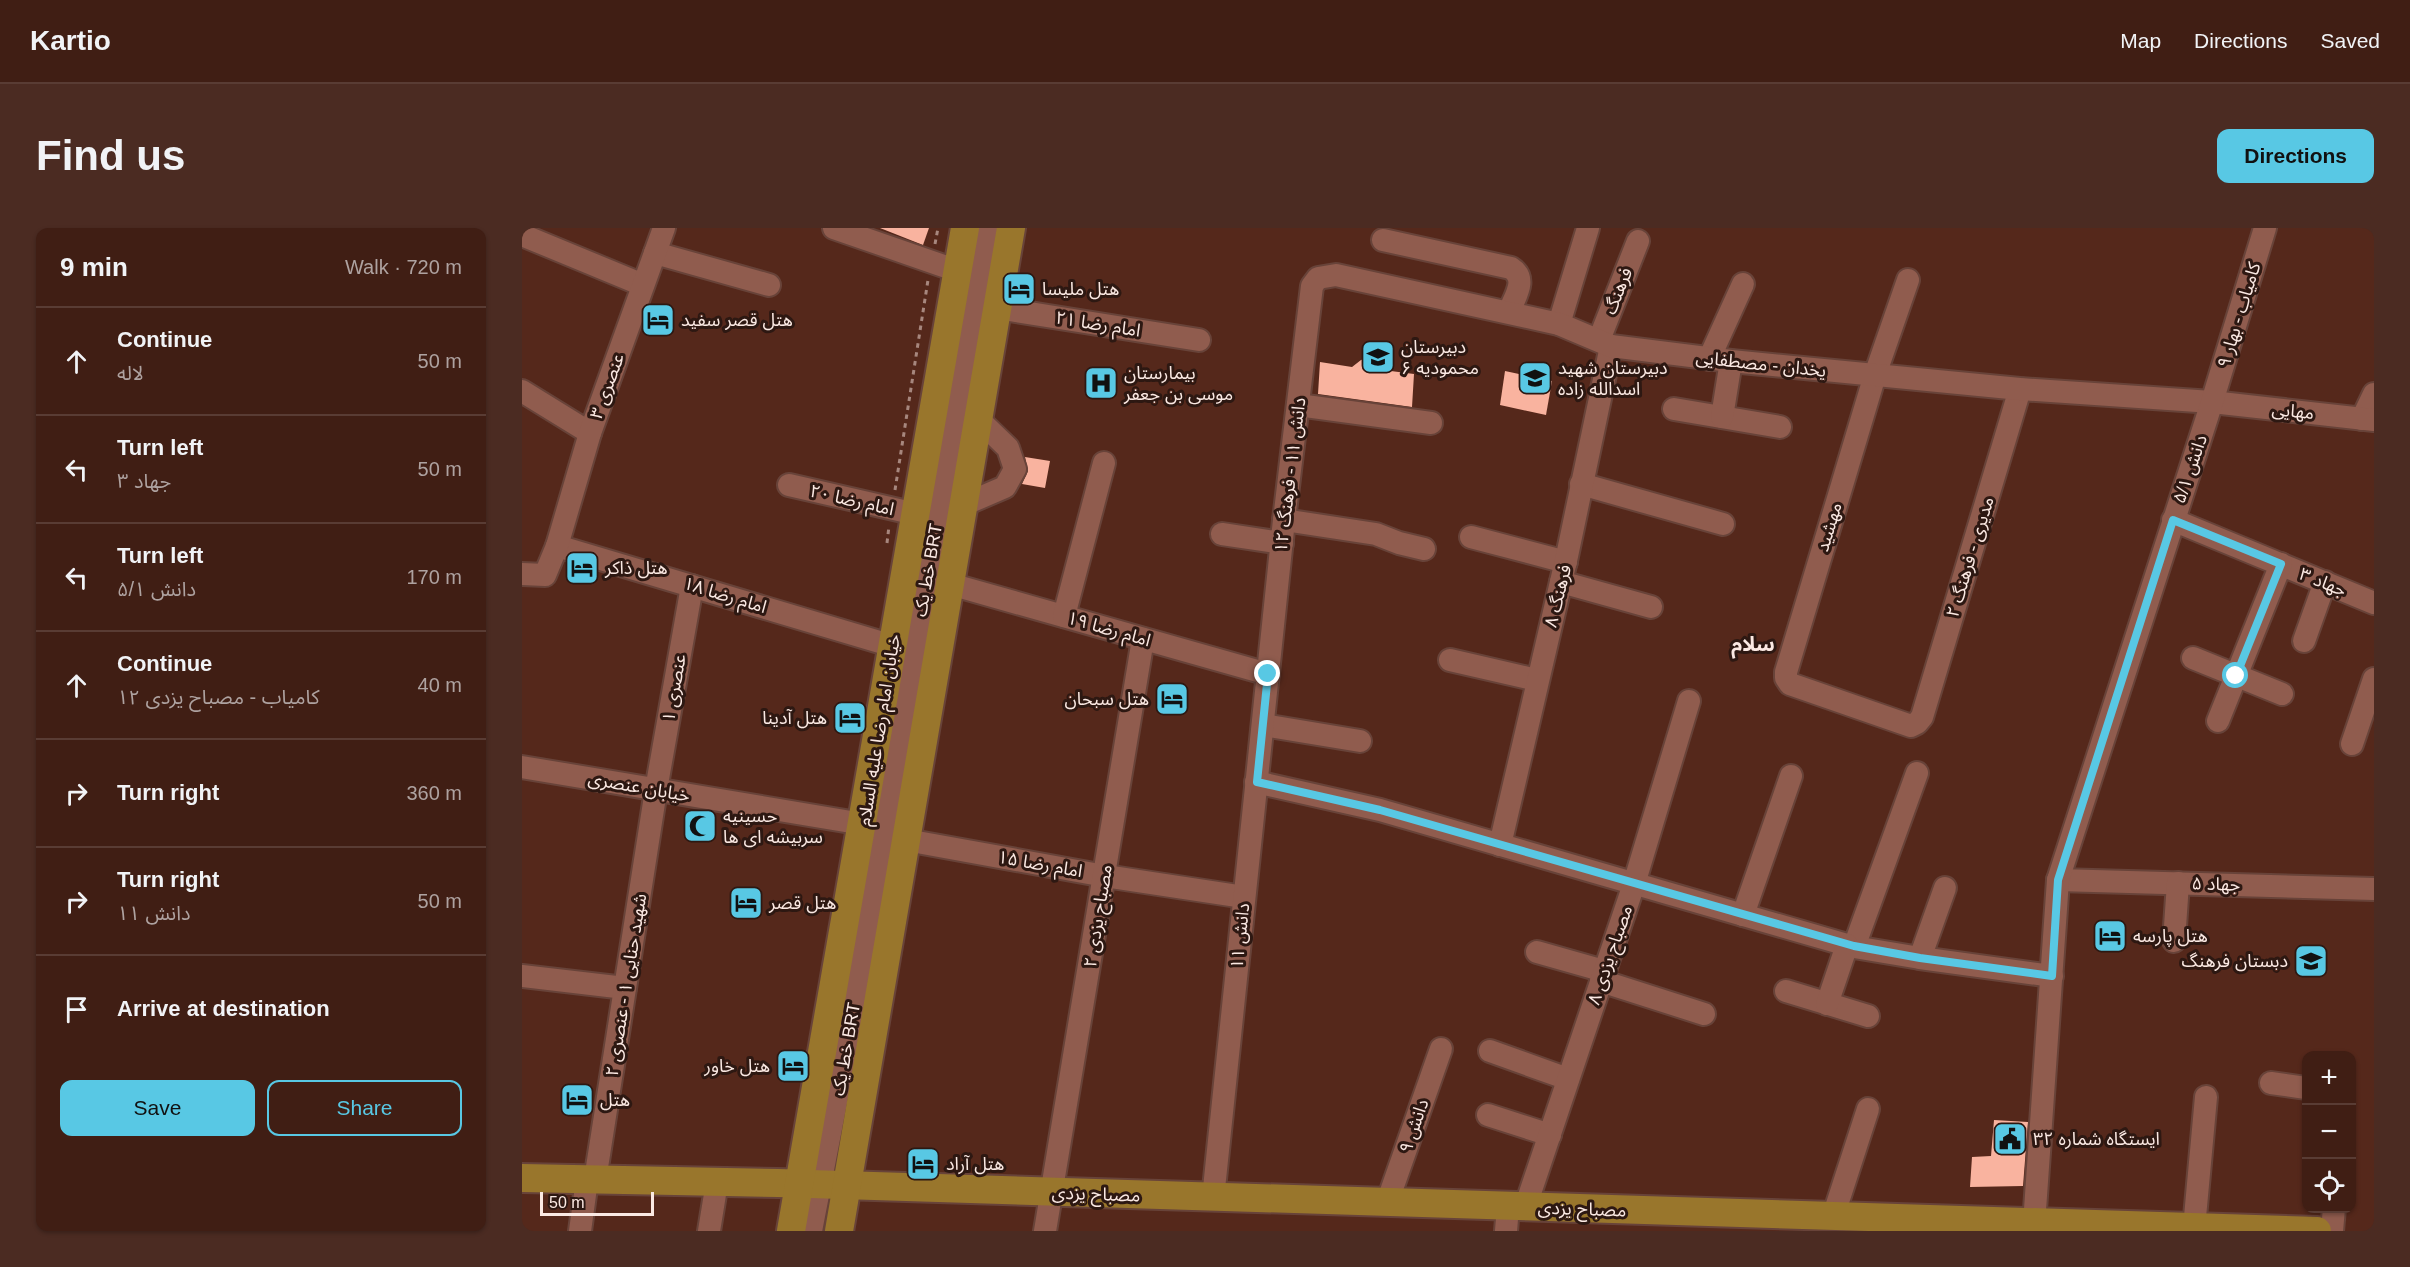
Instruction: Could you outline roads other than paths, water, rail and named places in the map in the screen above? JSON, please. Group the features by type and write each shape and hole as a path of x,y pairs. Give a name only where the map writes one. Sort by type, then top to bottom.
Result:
{"main road":[{"name":"خیابان امام رضا علیه السلام","path":"839,1231 823,1185 863,824 965,228"},
{"name":"خیابان امام رضا علیه السلام","path":"791,1231 823,1185 906,840 1011,228"},
{"name":"مصباح یزدی","path":"522,1178 1387,1203 1513,1215 1719,1222 1833,1217 1919,1226 2034,1224 2317,1231"}],"street":[{"name":"عنصری ۳","path":"522,574 545,575 557,546 591,433 664,228"},
{"path":"834,228 958,271"},
{"name":"خط یک BRT","path":"819,1231 823,1185 987,228"},
{"name":"خط یک BRT","path":"812,1231 823,1185 992,228"},
{"path":"1559,324 1588,228"},
{"name":"کامیاب - بهار ۹","path":"2212,402 2265,228"},
{"path":"522,235 643,285"},
{"path":"1383,240 1511,268 1518,273 1521,280 1509,312"},
{"name":"فرهنگ","path":"1605,343 1638,242"},
{"path":"655,253 770,285"},
{"name":"یخدان - مصطفایی","path":"1318,278 1336,275 1559,324 1605,343 1720,360 2020,389 2212,402"},
{"name":"دانش ۱۱ - فرهنگ ۱۲","path":"1268,674 1312,286 1318,278"},
{"name":"مهشید","path":"1908,280 1875,375 1786,678 1790,684 1911,726 1917,723"},
{"path":"1722,417 1720,360 1743,284"},
{"name":"امام رضا ۲۱","path":"997,308 1199,340"},
{"name":"فرهنگ ۸","path":"1500,845 1563,572 1581,484 1605,343"},
{"name":"مدیری - فرهنگ ۲","path":"1917,723 1922,717 2020,389"},
{"path":"522,391 591,433"},
{"path":"2368,420 2374,394"},
{"name":"مهایی","path":"2212,402 2368,420"},
{"name":"دانش ۵/۱","path":"2034,1224 2058,880 2212,402"},
{"path":"1298,405 1431,423"},
{"path":"1674,409 1780,427"},
{"path":"963,505 1005,487 1015,469 1008,448 978,419"},
{"path":"1064,616 1104,463"},
{"path":"1581,484 1723,524"},
{"name":"امام رضا ۲۰","path":"789,485 916,514"},
{"path":"1284,520 1376,534 1424,549"},
{"name":"جهاد ۳","path":"2173,520 2374,603"},
{"path":"1222,534 1282,543"},
{"path":"1471,537 1651,607"},
{"name":"امام رضا ۱۸","path":"557,546 893,646"},
{"path":"2217,721 2281,564"},
{"path":"2304,641 2325,582"},
{"name":"امام رضا ۱۹","path":"950,584 1268,674"},
{"name":"عنصری ۱","path":"656,790 692,586"},
{"name":"مصباح یزدی ۲","path":"1045,1231 1143,639"},
{"path":"2193,658 2282,694"},
{"path":"1450,660 1537,680"},
{"name":"دانش ۱۱","path":"1213,1198 1268,674"},
{"path":"2352,744 2374,679"},
{"name":"مصباح یزدی ۸","path":"1513,1215 1550,1135 1634,884 1689,701"},
{"path":"1263,725 1360,741"},
{"name":"خیابان عنصری","path":"522,767 863,824"},
{"path":"1827,1004 1917,773"},
{"path":"1743,915 1791,776"},
{"path":"1257,782 1380,810 1850,946 2052,976"},
{"name":"شهید حنایی ۱ - عنصری ۲","path":"580,1231 625,988 656,790"},
{"name":"امام رضا ۱۵","path":"906,840 1105,876 1245,897"},
{"name":"جهاد ۵","path":"2058,880 2374,889"},
{"path":"2174,940 2178,883"},
{"path":"1920,958 1945,888"},
{"path":"1537,952 1704,1014"},
{"path":"522,976 625,988"},
{"path":"1786,991 1868,1016"},
{"name":"دانش ۹","path":"1387,1203 1441,1049"},
{"path":"1490,1051 1568,1079"},
{"path":"2271,1083 2302,1087"},
{"path":"2194,1228 2206,1096"},
{"path":"1833,1217 1868,1109"},
{"path":"1488,1115 1550,1135"},
{"path":"709,1231 717,1182"},
{"path":"2332,1231 2334,1213"}],"place":[{"name":"هتل ملیسا","path":"1019,289"},
{"name":"هتل قصر سفید","path":"658,320"},
{"name":"دبیرستان محمودیه ۶","path":"1378,357"},
{"name":"دبیرستان شهید اسدالله زاده","path":"1535,378"},
{"name":"بیمارستان موسی بن جعفر","path":"1101,383"},
{"name":"هتل ذاکر","path":"582,568"},
{"name":"هتل سبحان","path":"1172,699"},
{"name":"هتل آدینا","path":"850,718"},
{"name":"حسینیه سربیشه ای ها","path":"700,826"},
{"name":"هتل قصر","path":"746,903"},
{"name":"هتل پارسه","path":"2110,936"},
{"name":"دبستان فرهنگ","path":"2311,961"},
{"name":"هتل خاور","path":"793,1066"},
{"name":"هتل","path":"577,1100"},
{"name":"ایستگاه شماره ۳۲","path":"2010,1139"},
{"name":"هتل آراد","path":"923,1164"}],"district":[{"name":"سلام","path":"1753,644"}]}
